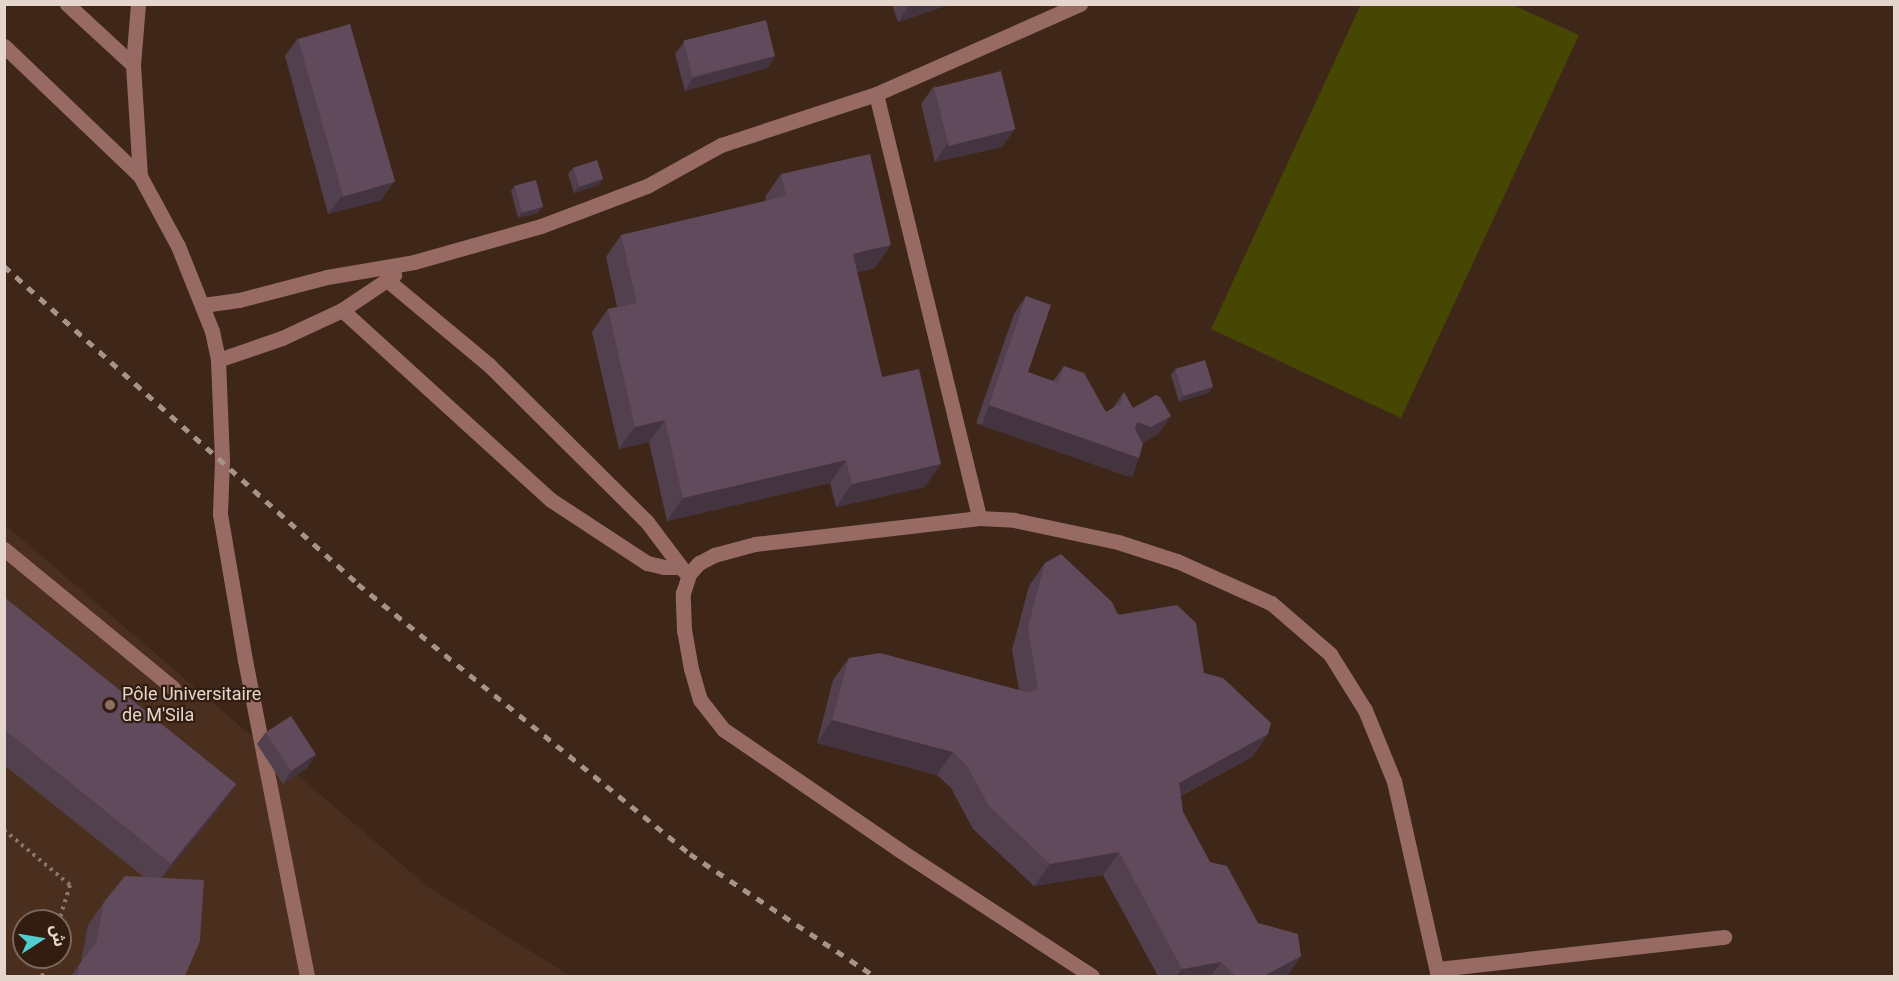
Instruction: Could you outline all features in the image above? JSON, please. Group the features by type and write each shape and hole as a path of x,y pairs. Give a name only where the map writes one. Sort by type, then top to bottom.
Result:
{"street":[{"path":"67,4 133,65"},
{"path":"138,4 133,65 140,176"},
{"path":"203,305 239,300 327,277 414,262 541,226 647,186 721,146 876,94 1080,4"},
{"path":"4,46 140,176 178,246 203,305 218,360 221,525 307,976"},
{"path":"876,94 979,518"},
{"path":"218,360 282,338 342,310 414,262"},
{"path":"387,280 489,365 647,522 684,571 684,631 691,669 700,700 723,729 901,851 1092,976"},
{"path":"342,310 551,500 647,563 684,571 714,555 755,544 979,518 1014,520 1106,539 1177,561 1271,603 1330,654 1365,710 1394,781 1438,973 1724,938"},
{"path":"4,549 172,688"}],"path":[{"path":"4,830 70,885 63,909"}],"shaded area":[{"path":"1361,4 1513,5 1579,35 1401,418 1211,329"},
{"name":"Pôle Universitaire de M'Sila","path":"4,524 428,887 570,976 5,976"}],"building":[{"path":"766,20 775,56 692,76 684,41"},
{"path":"350,24 395,182 343,197 298,39"},
{"path":"1001,71 1016,129 949,146 934,88"},
{"path":"870,154 891,245 853,254 882,377 919,369 941,464 852,484 846,460 683,498 665,420 635,427 608,309 637,303 621,235 786,196 781,174"},
{"path":"597,160 603,179 579,187 573,168"},
{"path":"536,180 543,207 522,213 515,186"},
{"path":"1026,296 1051,305 1028,372 1058,383 1064,366 1084,373 1106,412 1120,404 1124,392 1133,408 1156,395 1160,397 1171,416 1151,427 1137,422 1135,429 1143,444 1139,458 989,405"},
{"path":"1205,360 1213,387 1184,396 1175,369"},
{"path":"1061,554 1112,602 1118,615 1177,605 1196,623 1204,673 1223,678 1271,723 1268,734 1179,783 1183,812 1210,862 1227,866 1258,923 1298,934 1301,956 1264,976 1236,976 1221,962 1182,969 1119,852 1050,864 989,806 967,766 953,752 832,720 849,658 880,653 1030,693 1038,688 1028,627 1045,563"},
{"path":"4,597 236,784 171,864 4,729"},
{"path":"291,716 316,755 291,771 266,732"},
{"path":"125,876 204,880 200,941 185,976 78,976 79,965 96,943 104,902"}],"railway":[{"path":"4,266 358,584 690,854 874,976"}],"place":[{"name":"Pôle Universitaire de M'Sila","path":"110,705"}]}
